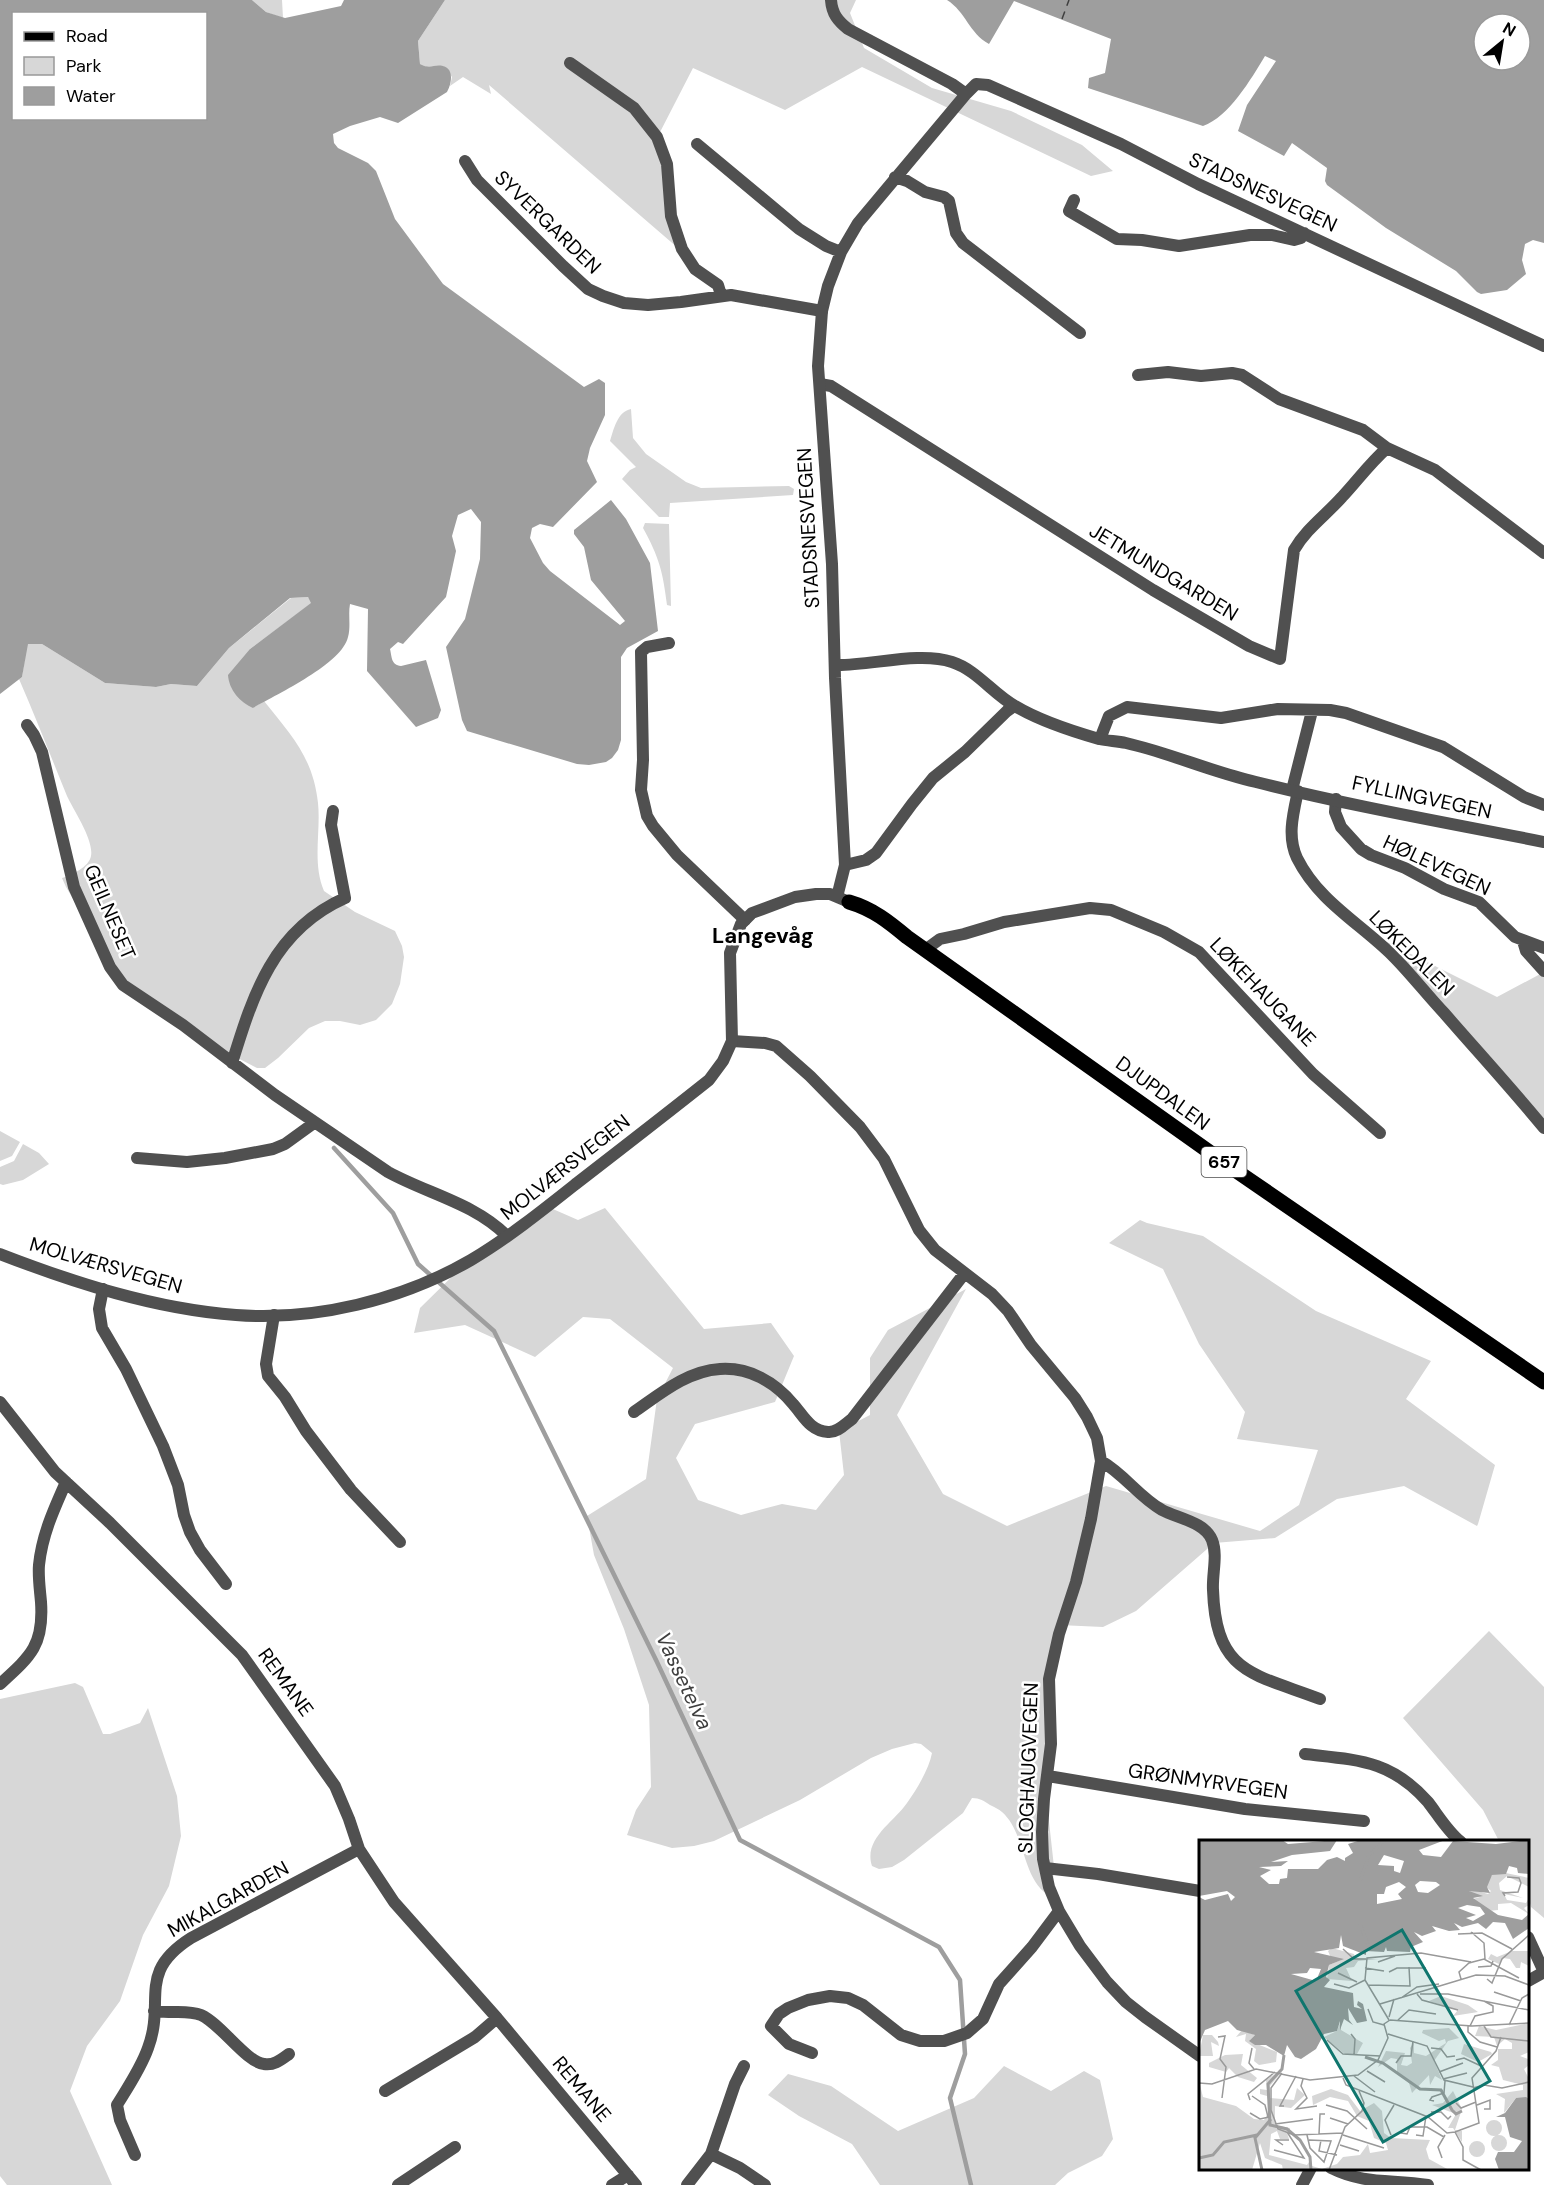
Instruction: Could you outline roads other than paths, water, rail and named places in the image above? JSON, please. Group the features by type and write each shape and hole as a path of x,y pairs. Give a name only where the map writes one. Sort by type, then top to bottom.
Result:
{"main road":[{"name":"DJUPDALEN","path":"843,900 883,928 907,937 1232,1168 1544,1382"}],"street":[{"path":"831,0 834,15 849,29 952,84 966,94"},
{"path":"570,63 634,108 657,137 667,164 671,216 681,249 695,269 717,285 721,295"},
{"name":"STADSNESVEGEN","path":"843,900 845,865 832,564 818,366 822,311 828,286 841,252 858,223 976,84 1008,93 1121,144 1198,184 1544,346"},
{"path":"697,144 799,228 826,246 841,252"},
{"name":"SYVERGARDEN","path":"465,160 477,180 588,289 603,297 624,303 648,305 732,294 822,311"},
{"path":"895,177 925,192 944,197 951,206 956,233 963,243 1080,333"},
{"path":"1074,200 1069,211 1117,239 1179,246 1251,235 1272,235 1294,240 1301,238 1304,233"},
{"path":"1138,375 1168,372 1202,376 1232,373 1242,375 1280,399 1363,430 1387,448 1435,470 1544,553"},
{"name":"JETMUNDGARDEN","path":"820,384 831,386 1153,590 1249,646 1280,659 1294,550 1300,539 1342,498 1372,461 1387,448"},
{"path":"669,643 647,647 641,652 643,760 641,790 647,816 653,826 677,855 745,920 752,913 795,897 816,894 843,900"},
{"name":"FYLLINGVEGEN","path":"835,665 935,659 952,662 968,669 1014,706 1044,720 1100,739 1126,743 1254,782 1544,843"},
{"path":"845,865 866,860 876,854 933,778 965,752 1014,706"},
{"name":"FYLLINGVEGEN","path":"1100,739 1109,716 1127,707 1213,718 1248,715 1278,709 1330,710 1346,713 1443,747 1524,797 1544,805"},
{"path":"1295,791 1312,711"},
{"name":"GEILNESET","path":"27,725 42,752 74,886 110,967 127,989 183,1025 314,1123 405,1181 475,1212 507,1236"},
{"name":"LØKEDALEN","path":"1295,791 1291,837 1297,858 1315,887 1393,957 1496,1070 1544,1128"},
{"name":"HØLEVEGEN","path":"1336,799 1335,812 1341,827 1361,849 1405,868 1444,889 1479,902 1509,933 1523,941 1544,948"},
{"path":"232,1063 249,1006 273,960 306,924 334,903 345,898 331,825 333,812"},
{"name":"LØKEHAUGANE","path":"925,950 940,939 1004,922 1090,908 1111,910 1164,932 1199,952 1313,1074 1380,1133"},
{"name":"MOLVÆRSVEGEN","path":"0,1254 103,1289 200,1310 237,1315 320,1312 384,1298 425,1282 468,1262 507,1236 709,1080 723,1061 732,1041 730,953 741,924 745,920"},
{"path":"1523,941 1526,951 1544,971"},
{"name":"SLOGHAUGVEGEN","path":"732,1041 765,1042 776,1046 810,1076 860,1127 876,1146 919,1230 935,1250 992,1294 1008,1311 1031,1346 1075,1398 1087,1417 1096,1438 1101,1461 1091,1519 1076,1582 1059,1634 1049,1679 1051,1744 1042,1832 1045,1868 1049,1887 1059,1911 1090,1960 1126,2002 1199,2055"},
{"path":"137,1158 188,1162 273,1149 285,1144 314,1123"},
{"path":"634,1412 690,1376 721,1369 739,1370 766,1380 794,1404 807,1422 818,1429 829,1432 840,1429 852,1419 964,1274"},
{"path":"103,1289 99,1309 102,1328 126,1369 163,1446 190,1532 200,1550 226,1584"},
{"path":"274,1315 266,1364 268,1376 351,1490 400,1542"},
{"name":"REMANE","path":"0,1402 38,1453 242,1655 335,1786 359,1849 394,1902 497,2018 632,2180"},
{"path":"1101,1461 1126,1479 1154,1505 1201,1528 1209,1536 1214,1548 1213,1590 1216,1625 1228,1654 1258,1677 1320,1699"},
{"path":"0,1684 28,1657 41,1633 39,1567 45,1533 66,1482"},
{"path":"1305,1754 1356,1760 1395,1773 1411,1784 1459,1840"},
{"name":"GRØNMYRVEGEN","path":"1048,1776 1254,1810 1364,1821"},
{"name":"MIKALGARDEN","path":"135,2155 120,2120 117,2105 149,2048 158,1973 167,1956 175,1948 359,1849"},
{"path":"1045,1868 1098,1874 1199,1891"},
{"path":"812,2053 789,2044 771,2026 782,2012 819,1997 840,1997 855,2002 875,2013 901,2035 920,2041 944,2041 963,2034 983,2019 999,1984 1026,1955 1059,1911"},
{"path":"1529,1941 1544,1972 1529,1980"},
{"path":"154,2011 200,2014 214,2023 252,2058 264,2065 278,2062 290,2054"},
{"path":"385,2091 475,2037 497,2018"},
{"path":"687,2185 711,2154 735,2084 744,2066"},
{"path":"398,2185 455,2147"},
{"path":"711,2154 733,2164 765,2185"},
{"path":"1302,2185 1310,2170"},
{"path":"1334,2170 1357,2178 1386,2183 1411,2182 1428,2185"},
{"path":"612,2185 632,2180"}],"water":[{"path":"0,0 252,0 266,12 285,18 341,6 344,0 445,0 418,41 420,64 427,67 443,66 449,70 451,81 447,92 398,123 380,117 350,126 333,134 334,143 338,148 368,163 376,171 395,219 443,284 584,387 599,379 605,383 605,415 590,448 587,461 597,482 553,527 540,524 532,528 530,538 543,563 550,571 620,625 625,621 591,580 584,547 574,534 574,530 611,500 626,519 650,563 658,631 627,648 621,657 621,740 618,750 606,762 589,765 577,764 467,731 462,720 446,647 465,619 480,559 481,522 471,509 458,515 452,536 456,551 446,597 403,644 398,642 390,649 392,660 401,666 426,660 441,710 438,718 416,727 367,671 368,609 350,604 348,637 334,658 322,668 253,708 236,695 228,675 250,649 311,603 308,597 290,598 229,648 197,686 171,684 156,687 105,683 42,644 28,644 22,677 0,694"},
{"path":"947,0 1544,0 1544,243 1533,240 1525,244 1522,260 1526,274 1507,290 1481,294 1456,271 1386,228 1327,185 1325,181 1327,168 1292,143 1284,156 1238,131 1247,105 1276,61 1265,56 1230,106 1222,115 1203,126 1088,88 1089,78 1105,73 1111,39 1014,1 989,44 977,34 959,10"}],"waterway":[{"name":"Vassetelva","path":"334,1148 393,1213 418,1264 494,1331 657,1662 740,1840 939,1947 960,1980 965,2054 950,2098 971,2185"}],"district":[{"name":"Langevåg","path":"763,935"}]}
